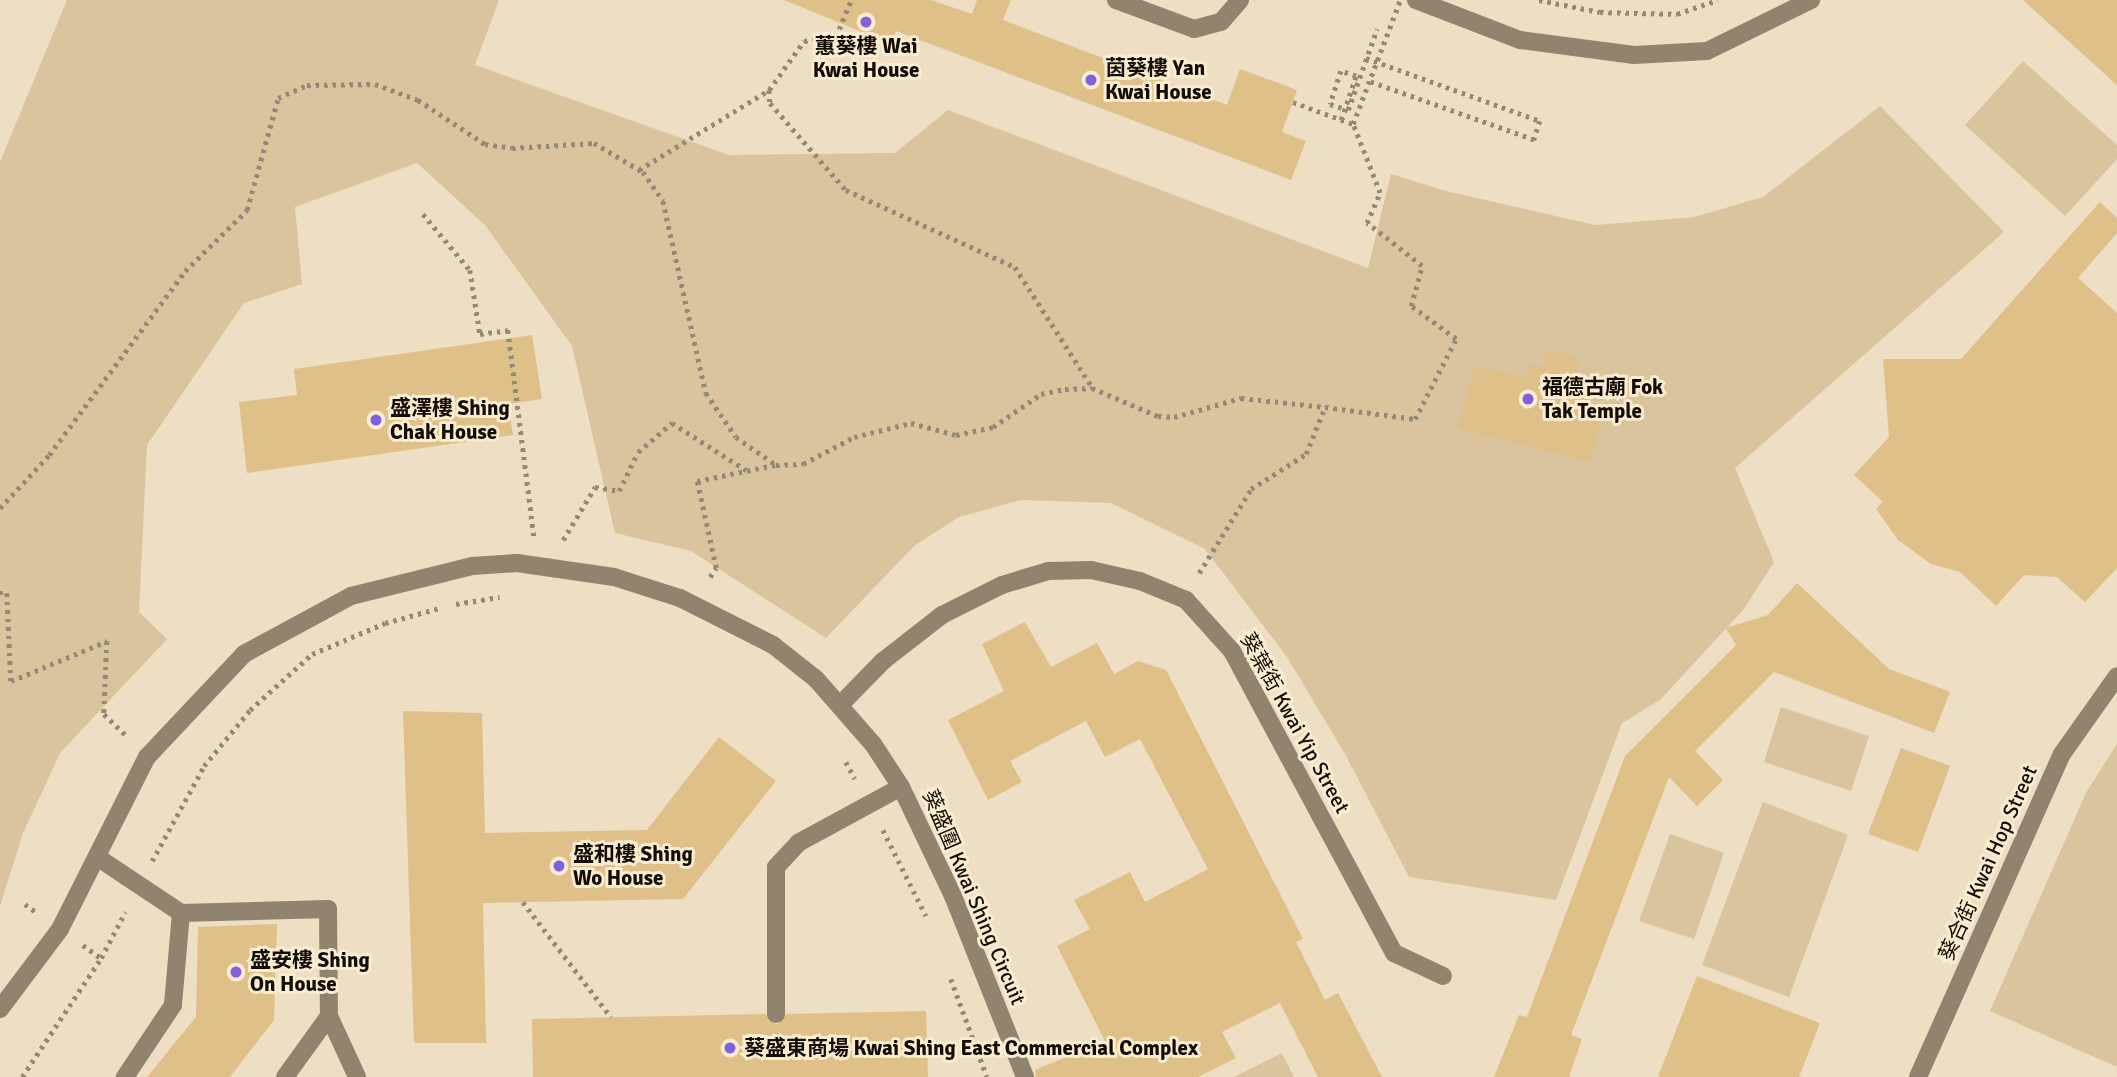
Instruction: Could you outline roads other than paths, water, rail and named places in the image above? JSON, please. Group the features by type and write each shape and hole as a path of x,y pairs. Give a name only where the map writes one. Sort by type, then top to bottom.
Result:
{"street":[{"path":"1116,0 1194,29 1221,22 1240,0"},
{"path":"1416,0 1520,40 1634,55 1707,51 1811,0"},
{"name":"葵盛圍 Kwai Shing Circuit","path":"0,1009 60,929 147,757 244,654 306,616 405,579 472,566 517,563 572,569 649,587 772,645 840,705 901,787 953,896 1026,1077"},
{"name":"葵葉街 Kwai Yip Street","path":"840,705 883,662 942,615 1002,586 1048,571 1103,573 1140,581 1185,600 1233,651 1394,953 1443,976"},
{"name":"葵合街 Kwai Hop Street","path":"1918,1077 2062,754 2117,676"},
{"path":"776,1014 776,867 788,853 901,787"},
{"path":"97,857 181,913 328,909 330,1016 357,1077"},
{"path":"125,1077 173,1005 181,913"},
{"path":"285,1077 330,1016"}],"place":[{"name":"蕙葵樓 Wai Kwai House","path":"866,22"},
{"name":"茵葵樓 Yan Kwai House","path":"1091,80"},
{"name":"福德古廟 Fok Tak Temple","path":"1528,399"},
{"name":"盛澤樓 Shing Chak House","path":"376,420"},
{"name":"盛和樓 Shing Wo House","path":"559,866"},
{"name":"盛安樓 Shing On House","path":"236,972"},
{"name":"葵盛東商場 Kwai Shing East Commercial Complex","path":"730,1048"}]}
